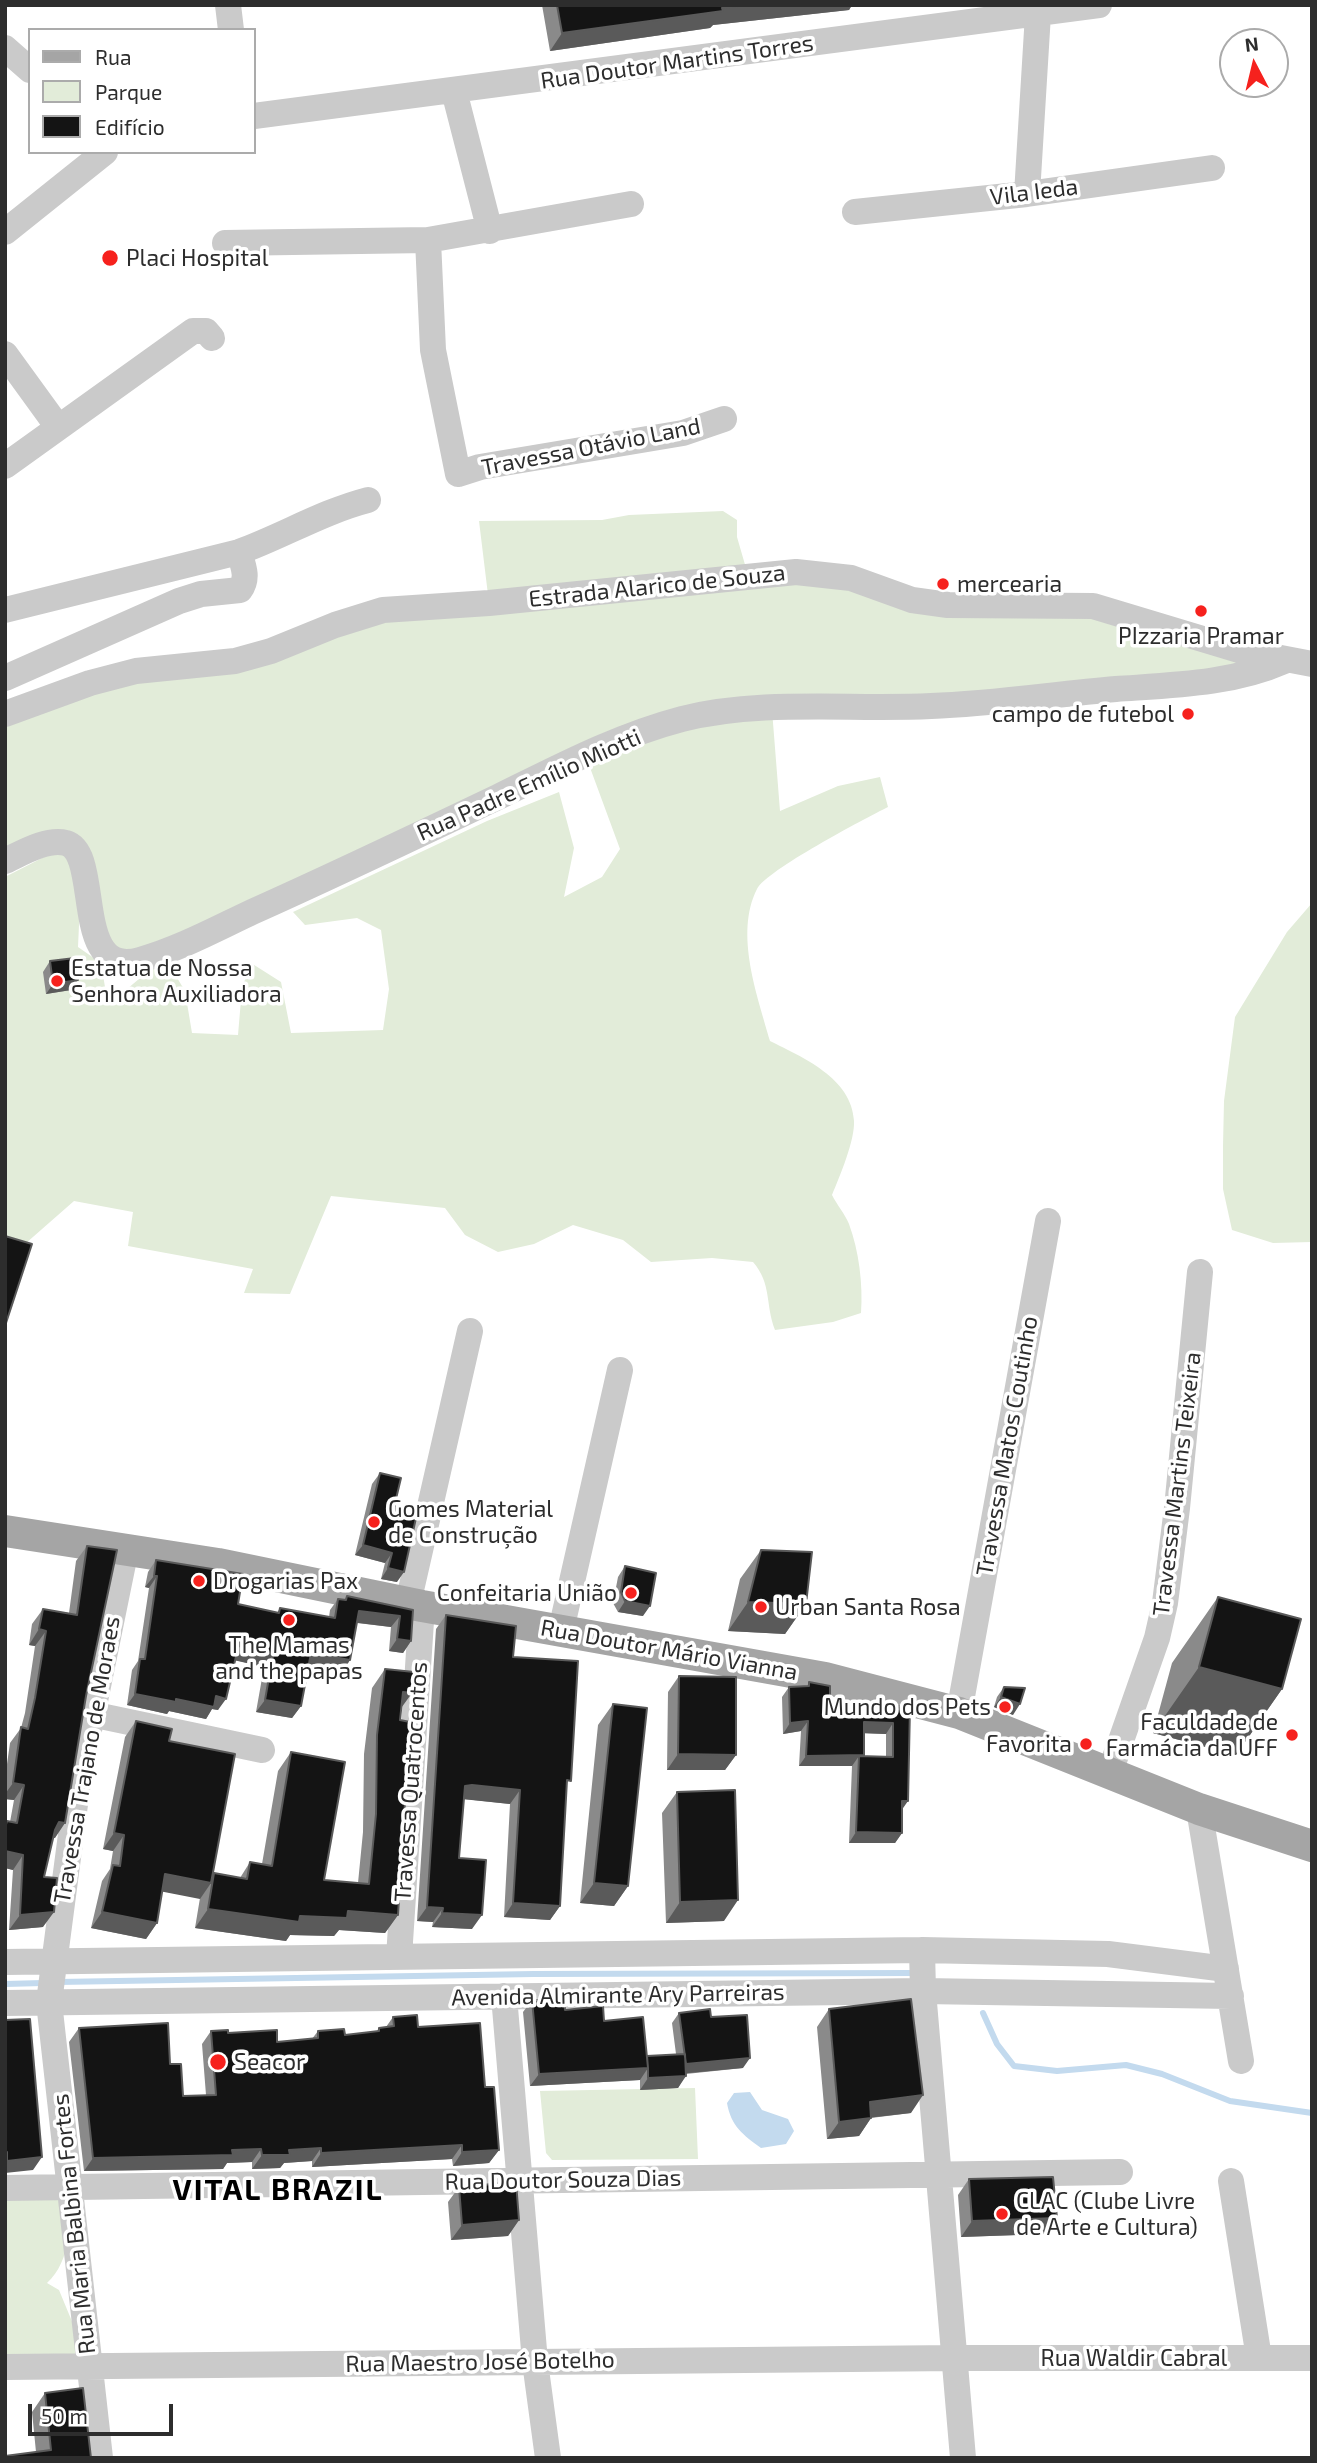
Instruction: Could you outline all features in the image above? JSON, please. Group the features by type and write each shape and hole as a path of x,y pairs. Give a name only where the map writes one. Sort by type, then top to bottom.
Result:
{"main road":[{"name":"Rua Doutor Mário Vianna","path":"6,1537 126,1549 218,1564 415,1605 825,1678 959,1713 1199,1809 1312,1846"}],"street":[{"path":"228,5 231,28"},
{"name":"Rua Doutor Martins Torres","path":"256,116 1100,5"},
{"path":"1027,194 1038,14"},
{"path":"5,48 28,68"},
{"path":"454,91 490,230"},
{"path":"5,232 102,154"},
{"name":"Vila Ieda","path":"856,212 1027,194 1212,168"},
{"path":"225,243 428,240 631,204"},
{"name":"Travessa Otávio Land","path":"428,240 433,350 458,474 480,467 683,433 724,419"},
{"path":"5,466 193,331 206,331 212,338"},
{"path":"5,354 58,428"},
{"path":"5,610 239,552 272,540 321,514 368,500"},
{"path":"5,678 188,598 240,590 245,583 239,552"},
{"name":"Estrada Alarico de Souza","path":"5,714 90,683 136,671 235,661 271,652 335,625 383,610 489,603 796,572 851,578 912,600 948,605 1093,606 1284,661 1312,664"},
{"name":"Rua Padre Emílio Miotti","path":"5,861 48,843 71,845 77,850 81,861 92,925 107,951 118,960 129,962 172,948 336,875 585,754 677,721 731,712 933,706 1171,685 1255,674 1284,661"},
{"name":"Travessa Matos Coutinho","path":"959,1713 1048,1221"},
{"name":"Travessa Martins Teixeira","path":"1110,1772 1157,1638 1165,1603 1200,1272"},
{"name":"Travessa Quatrocentos","path":"398,1957 415,1605 470,1331"},
{"path":"561,1630 620,1370"},
{"name":"Travessa Trajano de Moraes","path":"51,1981 77,1789 126,1549"},
{"path":"92,1714 262,1749"},
{"path":"1199,1809 1241,2061"},
{"path":"922,1950 923,1990 941,2174 963,2458"},
{"name":"Avenida Almirante Ary Parreiras","path":"5,2003 51,1981 398,1957 922,1950 1108,1954 1226,1969"},
{"name":"Avenida Almirante Ary Parreiras","path":"5,1962 51,1981 504,1996 923,1990 1231,1996"},
{"name":"Rua Maria Balbina Fortes","path":"51,1981 69,2187 100,2458"},
{"path":"504,1996 535,2362 548,2458"},
{"name":"Rua Doutor Souza Dias","path":"5,2188 1121,2172"},
{"path":"1231,2181 1259,2358"},
{"name":"Rua Waldir Cabral","path":"956,2358 1312,2358"},
{"name":"Rua Maestro José Botelho","path":"5,2367 956,2358"}],"green space":[{"path":"723,511 737,520 737,537 748,575 825,574 851,578 912,600 948,605 1093,605 1284,661 1255,674 1171,686 933,706 772,710 780,811 838,786 880,777 888,807 817,845 765,881 757,889 750,907 748,926 750,965 770,1041 823,1071 845,1093 851,1106 854,1129 832,1195 847,1220 858,1256 861,1313 833,1322 775,1330 766,1286 753,1262 712,1258 651,1262 623,1240 573,1225 534,1244 498,1252 465,1235 445,1208 331,1196 290,1294 244,1293 253,1269 128,1246 133,1212 74,1201 17,1251 5,1248 5,877 44,857 66,850 81,881 78,947 101,963 108,1005 152,968 170,966 185,991 192,1033 238,1035 242,988 251,963 281,982 291,1033 383,1030 389,989 381,930 357,918 305,925 293,912 487,821 559,792 574,848 564,897 602,877 620,849 585,754 266,907 146,955 119,960 108,953 99,942 93,928 77,850 69,845 51,843 32,848 5,861 5,714 90,683 136,671 235,661 271,651 335,625 383,610 489,603 479,521 602,520 629,515"},
{"path":"1312,903 1312,1242 1273,1243 1232,1230 1223,1189 1224,1101 1235,1017 1287,932"},
{"path":"695,2088 698,2159 552,2160 546,2153 540,2091"},
{"path":"70,2187 71,2212 66,2251 55,2274 47,2283 59,2290 90,2365 5,2367 5,2188"}],"water":[{"path":"750,2092 762,2110 788,2119 794,2131 786,2144 761,2148 735,2124 727,2103 734,2093"}],"building":[{"path":"557,5 747,5 722,8 723,11 562,33"},
{"path":"75,958 78,980 53,984 50,961"},
{"path":"5,1236 32,1244 5,1326"},
{"path":"380,1473 401,1478 395,1503 418,1509 404,1572 388,1568 392,1553 363,1545"},
{"path":"87,1546 117,1550 86,1696 65,1823 59,1822 55,1830 44,1877 57,1878 54,1912 20,1915 23,1855 5,1851 5,1828 7,1821 17,1823 24,1785 13,1783 21,1727 28,1729 35,1698 46,1631 39,1629 43,1609 77,1615"},
{"path":"761,1550 812,1552 806,1604 748,1602"},
{"path":"156,1560 243,1574 238,1604 279,1613 280,1608 335,1618 338,1599 346,1600 347,1596 413,1610 411,1641 397,1639 400,1616 359,1611 350,1660 311,1653 301,1706 265,1700 273,1655 238,1648 226,1699 216,1696 214,1707 135,1694 140,1659 145,1659 157,1576 154,1576"},
{"path":"625,1566 656,1573 650,1606 625,1601 621,1592"},
{"path":"1218,1597 1301,1619 1282,1689 1199,1667"},
{"path":"446,1615 516,1626 513,1657 578,1661 571,1781 567,1780 560,1906 513,1903 520,1790 472,1785 465,1786 459,1858 486,1860 482,1915 442,1913 443,1908 427,1907"},
{"path":"385,1669 414,1672 412,1693 403,1692 400,1720 410,1722 398,1915 348,1911 347,1918 300,1916 299,1922 208,1909 214,1873 247,1879 250,1862 272,1866 291,1752 345,1762 324,1880 369,1884 376,1814 377,1735"},
{"path":"679,1676 736,1677 736,1755 678,1754"},
{"path":"809,1682 830,1686 830,1703 910,1707 908,1801 902,1801 902,1833 856,1832 859,1756 893,1757 893,1723 864,1722 864,1755 806,1756 808,1721 790,1723 789,1687 809,1686"},
{"path":"1004,1687 1025,1688 1020,1704 1001,1697"},
{"path":"613,1704 647,1708 628,1886 594,1883"},
{"path":"136,1721 172,1729 169,1741 235,1754 211,1883 165,1874 157,1923 102,1912 113,1865 120,1866 124,1835 114,1833"},
{"path":"735,1790 738,1900 680,1902 677,1792"},
{"path":"911,1999 923,2095 870,2102 871,2118 839,2122 829,2009"},
{"path":"532,2000 564,2000 565,2010 603,2006 604,2021 643,2017 648,2068 539,2074"},
{"path":"710,2009 711,2017 747,2015 750,2058 686,2064 679,2013"},
{"path":"417,2015 418,2027 480,2023 485,2087 494,2087 499,2150 462,2152 462,2145 321,2153 321,2148 289,2150 290,2155 262,2155 261,2149 232,2150 233,2155 93,2158 79,2028 168,2023 170,2064 181,2064 183,2096 216,2095 211,2031 228,2030 228,2033 277,2030 277,2042 318,2038 318,2031 344,2029 345,2035 379,2031 379,2028 394,2026 393,2017"},
{"path":"30,2019 42,2157 7,2161 5,2020"},
{"path":"685,2054 686,2076 648,2078 647,2056"},
{"path":"1053,2177 1057,2218 972,2221 969,2179"},
{"path":"516,2182 519,2220 462,2225 459,2187"},
{"path":"83,2388 91,2458 5,2458 51,2450 45,2393"}],"waterway":[{"path":"58,1982 534,1974 913,1973"},
{"path":"5,1984 43,1983"},
{"path":"983,2013 997,2044 1014,2066 1057,2071 1126,2065 1162,2074 1230,2101 1312,2113"}],"place":[{"name":"Placi Hospital","path":"110,258"},
{"name":"mercearia","path":"943,584"},
{"name":"PIzzaria Pramar","path":"1201,611"},
{"name":"campo de futebol","path":"1188,714"},
{"name":"Estatua de Nossa Senhora Auxiliadora","path":"57,981"},
{"name":"Gomes Material de Construção","path":"374,1522"},
{"name":"Drogarias Pax","path":"199,1581"},
{"name":"Confeitaria União","path":"631,1593"},
{"name":"Urban Santa Rosa","path":"761,1607"},
{"name":"The Mamas and the papas","path":"289,1620"},
{"name":"Mundo dos Pets","path":"1005,1707"},
{"name":"Faculdade de Farmácia da UFF","path":"1292,1735"},
{"name":"Favorita","path":"1086,1744"},
{"name":"Seacor","path":"218,2062"},
{"name":"CLAC (Clube Livre de Arte e Cultura)","path":"1002,2214"}],"district":[{"name":"VITAL BRAZIL","path":"278,2190"}]}
